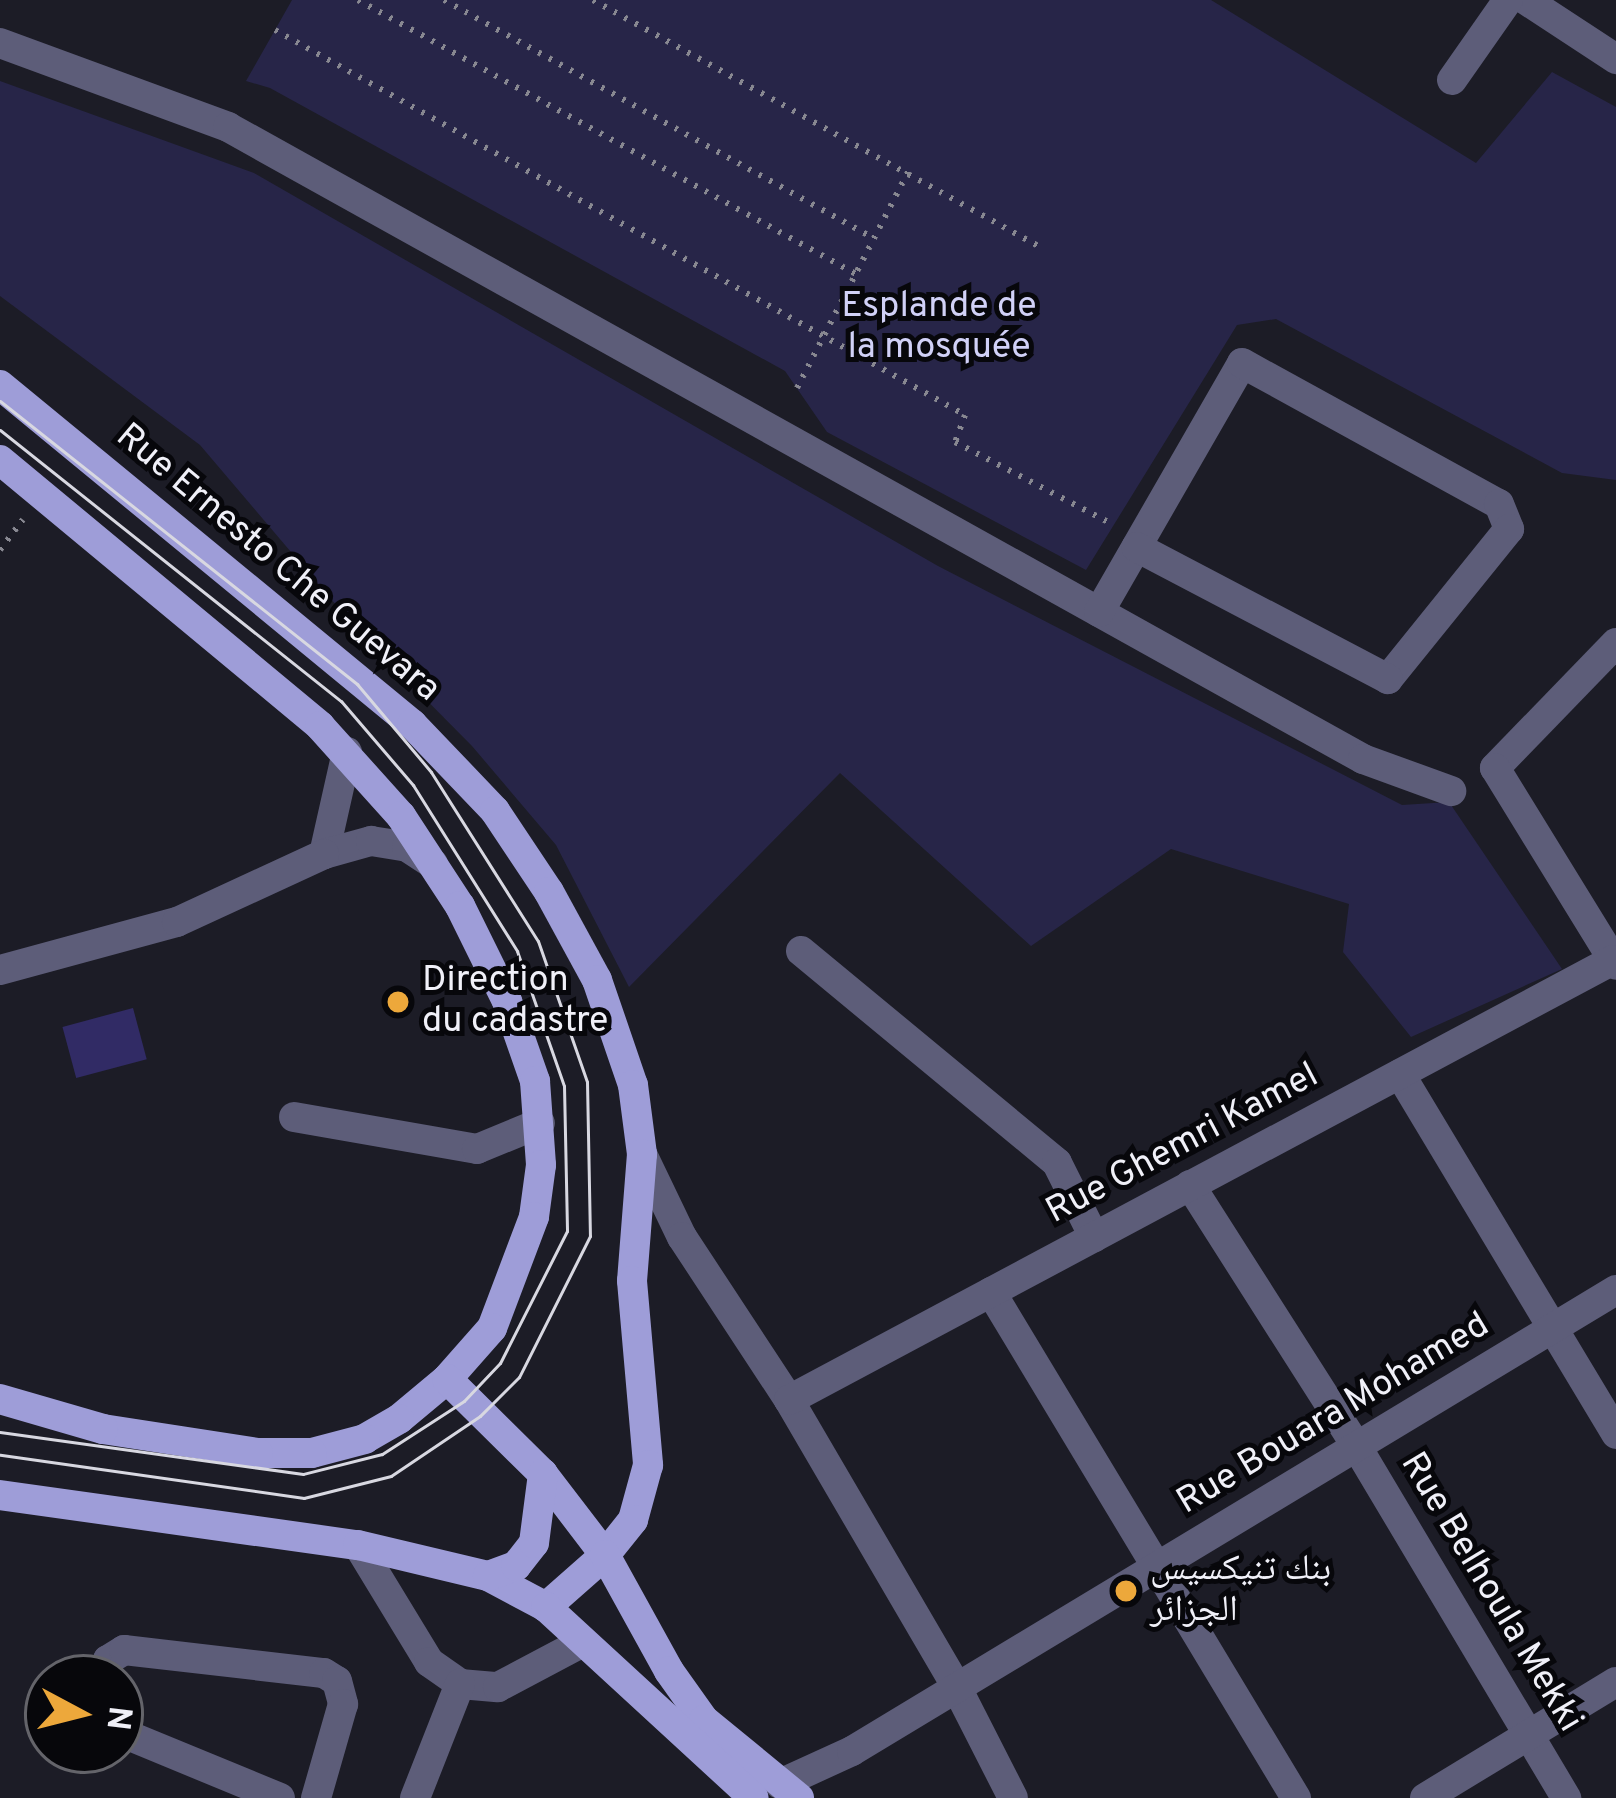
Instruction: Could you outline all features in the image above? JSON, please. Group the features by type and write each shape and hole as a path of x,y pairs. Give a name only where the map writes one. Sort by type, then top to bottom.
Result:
{"main road":[{"name":"Rue Ernesto Che Guevara","path":"0,385 373,689 495,811 549,892 597,980 634,1085 642,1154 632,1281 649,1465 633,1520 605,1555 546,1607"},
{"path":"0,460 347,752 433,864 507,1001 535,1081 542,1165 534,1217 513,1283 492,1328 447,1379 399,1419 364,1439 312,1453 257,1454 103,1429 0,1399"},
{"path":"447,1379 543,1474 605,1555 669,1671 704,1720 778,1793"},
{"path":"488,1576 516,1566 534,1543 543,1474"},
{"path":"0,1496 358,1546 488,1576 546,1607 581,1643 778,1793"}],"street":[{"path":"1452,80 1508,0"},
{"path":"1526,0 1616,58"},
{"path":"0,43 228,128 1364,759 1451,791"},
{"path":"1099,612 1242,363 1499,504 1509,529 1388,679 1139,543"},
{"path":"1615,962 1495,768 1616,643"},
{"path":"324,854 347,752"},
{"path":"0,970 177,922 324,854 370,841 407,847 433,864"},
{"path":"801,950 1058,1162 1094,1237"},
{"name":"Rue Ghemri Kamel","path":"789,1400 1615,962"},
{"path":"1400,1073 1616,1434"},
{"path":"294,1117 477,1149 540,1124"},
{"path":"642,1154 682,1237 789,1400 957,1688 1013,1798"},
{"name":"Rue Belhoula Mekki","path":"1190,1185 1357,1447 1567,1798"},
{"name":"Rue Bouara Mohamed","path":"778,1793 1616,1290"},
{"path":"991,1292 1296,1798"},
{"path":"358,1546 429,1661 460,1684 498,1687 581,1643"},
{"path":"118,1654 124,1650 324,1673 338,1682 343,1704 316,1798"},
{"path":"1424,1798 1616,1682"},
{"path":"415,1798 460,1684"},
{"path":"144,1742 280,1798"}],"path":[{"path":"358,0 856,274"},
{"path":"444,0 874,238"},
{"path":"593,0 909,170 1040,247"},
{"path":"275,30 965,415 955,442 1139,543"},
{"path":"797,388 909,170"},
{"path":"0,550 42,494"}],"green space":[{"name":"Esplande de la mosquée","path":"292,0 1211,0 1476,163 1552,72 1616,107 1616,480 1562,473 1276,319 1237,325 1086,570 827,432 785,371 270,88 246,81"},
{"path":"0,81 254,173 938,566 1402,805 1449,802 1562,969 1411,1037 1343,952 1349,904 1171,849 1031,946 840,773 629,987 556,845 472,746 359,632 200,445 0,296"}],"building":[{"path":"133,1008 147,1059 76,1078 62,1027"}],"tram line":[{"path":"0,401 357,684 431,772 538,941 587,1082 590,1236 519,1377 480,1416 391,1476 304,1498 0,1455"},
{"path":"0,430 341,701 413,785 517,951 564,1086 567,1231 500,1363 464,1401 382,1454 303,1474 0,1432"}],"place":[{"name":"Direction du cadastre","path":"398,1002"},
{"name":"بنك تنيكسيس الجزائر","path":"1126,1591"}]}
